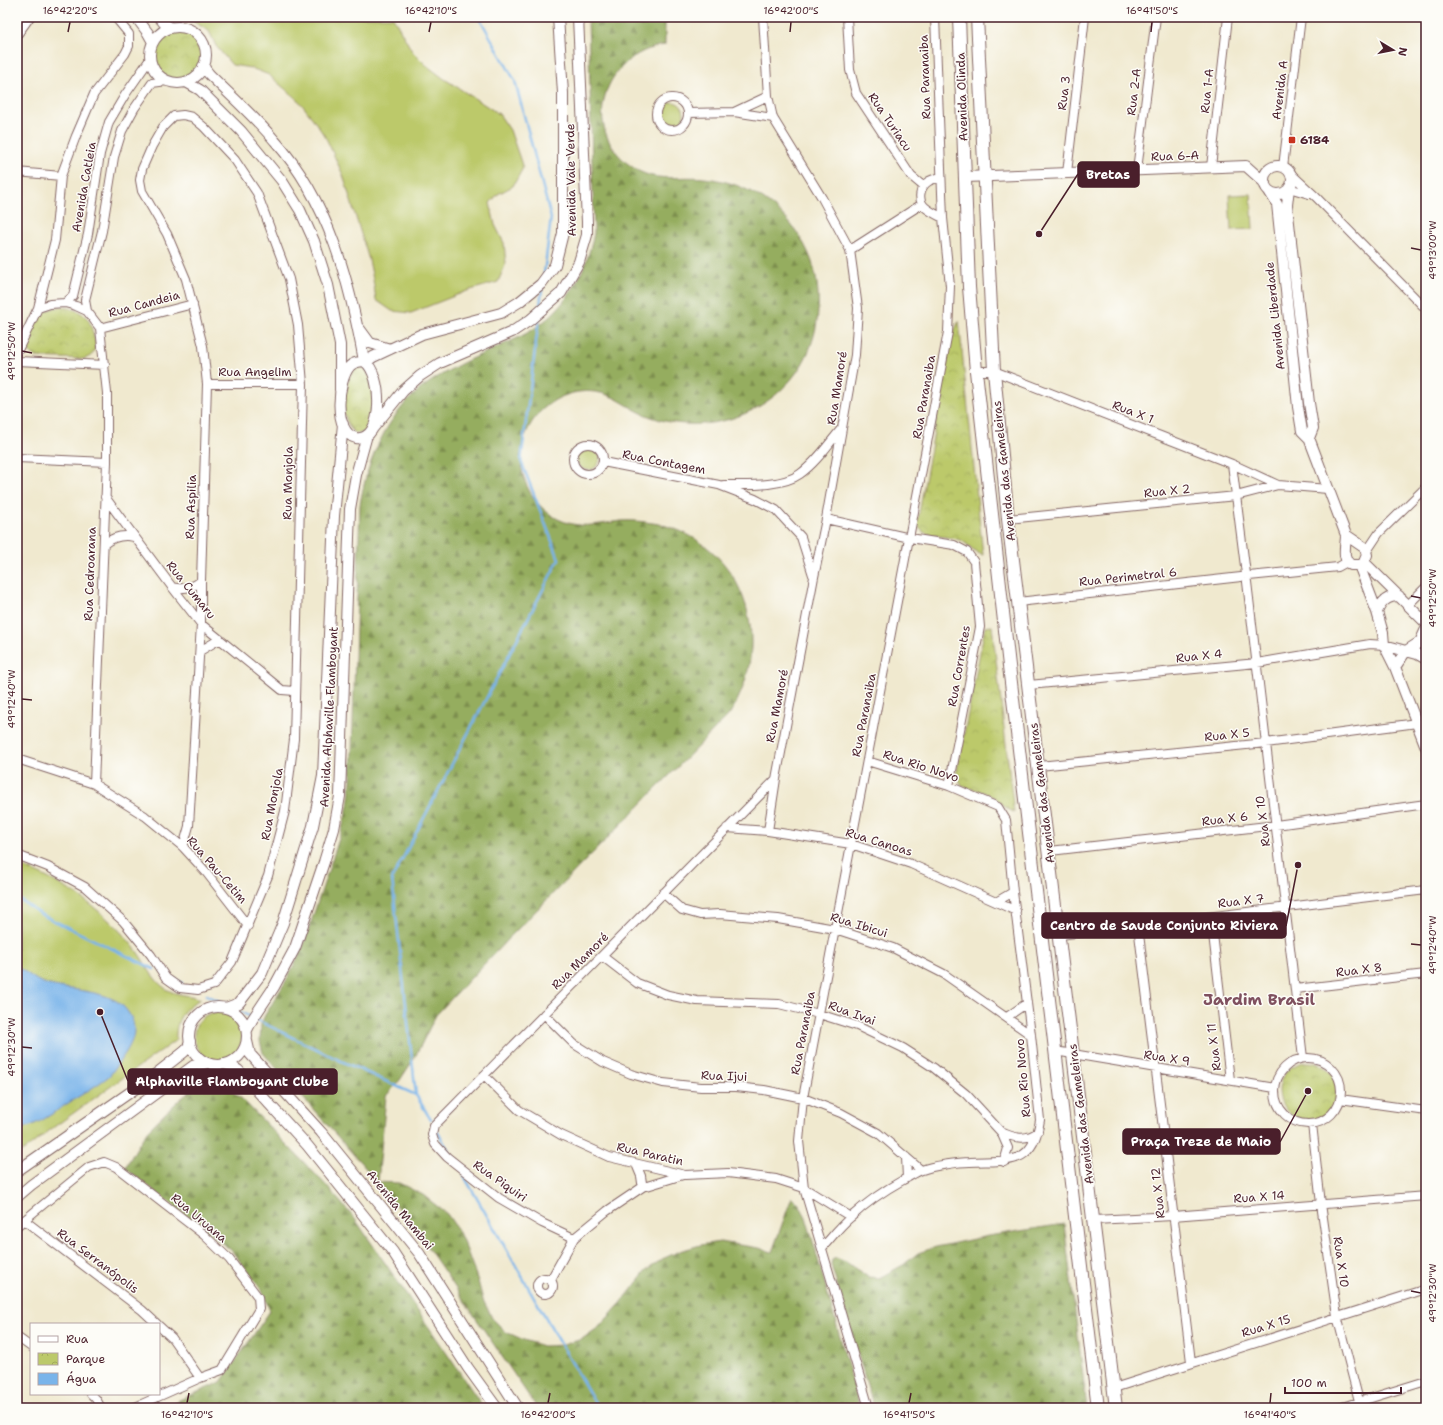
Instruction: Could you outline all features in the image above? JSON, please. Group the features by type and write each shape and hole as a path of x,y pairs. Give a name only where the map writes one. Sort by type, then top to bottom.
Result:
{"main road":[{"name":"Avenida Olinda","path":"959,17 966,177"},
{"name":"Avenida Olinda","path":"977,17 984,176"},
{"name":"Avenida das Gameleiras","path":"984,176 994,371 1008,519 1050,852 1116,1408"},
{"name":"Avenida das Gameleiras","path":"966,177 969,287 976,371 1009,666 1098,1408"},
{"path":"1009,666 1017,683 1021,685 1029,684"}],"street":[{"path":"17,35 30,17"},
{"path":"17,352 38,308 56,240 61,176 83,116 94,94 126,54 129,46 129,34 115,17"},
{"path":"136,17 153,42"},
{"path":"160,17 164,23 171,28"},
{"name":"Avenida Vale Verde","path":"340,390 349,367 355,362 365,361 422,334 501,313 519,302 541,284 555,266 563,233 563,93 558,17"},
{"name":"Avenida Vale Verde","path":"370,431 403,391 420,376 440,363 512,332 530,320 561,294 579,262 587,235 587,222 578,17"},
{"name":"Rua Mamoré","path":"763,17 768,96 773,118 822,198 850,250 858,308 855,355 843,428 776,779 768,831"},
{"name":"Rua Turiacu","path":"847,17 850,70 856,94 911,176 924,186"},
{"name":"Rua Paranaiba","path":"869,1408 804,1188 799,1141 803,1098 948,332 950,286 943,218 935,17"},
{"name":"Rua 3","path":"1067,173 1085,17"},
{"name":"Rua 2-A","path":"1137,170 1156,17"},
{"name":"Rua 1-A","path":"1211,167 1228,17"},
{"name":"Avenida A","path":"1286,169 1301,17"},
{"path":"186,82 196,76 203,66 206,58 205,49 202,40 196,34 184,28 171,28 163,31 158,36 153,42 150,51 150,59 159,76 167,81 186,82 200,90 241,131 282,181 300,210 314,241 328,285 340,345 340,390"},
{"name":"Avenida Catleia","path":"65,303 73,296 85,249 100,154 110,122 125,95 150,59"},
{"path":"203,66 209,74 276,142 297,170 315,200 330,233 345,278 365,361"},
{"name":"Avenida Catleia","path":"87,311 85,300 102,232 114,157 122,131 134,109 152,83 167,81"},
{"path":"734,112 768,96"},
{"path":"688,113 734,112 773,118"},
{"name":"Rua Monjola","path":"17,855 48,867 85,887 123,921 151,955 166,978 180,988 198,990 214,985 232,962 268,876 285,810 294,739 303,384 298,326 289,279 257,193 235,160 204,127 192,117 183,115 174,116 164,127 152,146 142,168 140,180"},
{"name":"Rua 6-A","path":"966,177 1246,166 1267,186"},
{"path":"1286,169 1292,180 1289,188 1282,193 1273,193 1267,186 1264,178 1269,169 1278,166 1286,169 1316,197 1426,309"},
{"path":"17,172 61,176"},
{"path":"942,177 929,181 924,186 920,195 922,204 926,209 943,218"},
{"name":"Rua Aspilia","path":"140,180 142,191 167,234 186,278 203,346 207,384 200,651 190,826 183,847"},
{"name":"Avenida Liberdade","path":"1267,186 1277,204 1298,407 1302,431 1309,438 1346,535 1344,556 1347,562"},
{"path":"1289,188 1316,197"},
{"name":"Avenida Liberdade","path":"1289,188 1287,205 1309,403 1314,428 1309,438"},
{"path":"850,250 922,204"},
{"path":"38,308 50,304 65,303 76,306 87,311 100,328"},
{"name":"Rua Candeia","path":"100,328 193,304"},
{"path":"355,321 370,343 390,349"},
{"name":"Rua Cedroarana","path":"94,784 107,462 107,393 100,328"},
{"path":"17,361 105,365"},
{"name":"Avenida Alphaville Flamboyant","path":"247,1036 252,1020 274,988 295,948 334,829 340,796 350,509 356,475 370,431 376,419 379,405 378,391 372,369 365,361"},
{"name":"Rua X 1","path":"976,371 994,371 1232,464 1278,485"},
{"name":"Rua Angelim","path":"207,384 303,384"},
{"name":"Avenida Alphaville Flamboyant","path":"226,1008 238,1004 262,972 283,923 313,826 323,776 334,516 343,424 339,408 340,390"},
{"path":"343,424 346,431 351,436 358,438 370,431"},
{"name":"Rua Contagem","path":"719,485 758,485 779,482 799,474 820,455 843,428"},
{"path":"17,458 107,462"},
{"name":"Rua Contagem","path":"603,462 719,485 755,499 776,510 801,537 814,577"},
{"name":"Rua X 10","path":"1232,464 1257,663 1303,1058"},
{"path":"755,499 758,485"},
{"name":"Rua X 2","path":"1008,519 1236,496 1278,485 1328,489"},
{"path":"1345,548 1351,544 1361,546 1379,533 1426,487"},
{"name":"Rua Cumaru","path":"106,497 134,537 201,624 282,690 295,691"},
{"name":"Rua Correntes","path":"826,519 910,538 954,545 967,552 974,562 980,627 949,786"},
{"path":"104,544 116,537 125,535 134,537"},
{"path":"1346,535 1361,546 1367,555 1364,562 1426,623"},
{"path":"1347,562 1354,566 1359,565 1377,612 1383,633 1384,646 1395,667 1426,747"},
{"name":"Rua Perimetral 6","path":"1018,602 1338,567 1347,562"},
{"path":"172,587 185,588 194,586 201,581"},
{"path":"1408,605 1426,587"},
{"path":"1377,612 1382,602 1387,598 1399,596"},
{"path":"1395,667 1406,651 1420,642 1426,630"},
{"path":"1370,644 1383,633"},
{"path":"200,651 220,639"},
{"name":"Rua X 4","path":"1029,684 1257,663 1370,644 1384,646"},
{"path":"1384,646 1406,651 1426,658"},
{"name":"Rua X 5","path":"1039,766 1266,743 1417,723"},
{"name":"Rua Pau-Cetim","path":"17,759 94,784 145,816 183,847 206,872 248,926"},
{"name":"Rua Rio Novo","path":"822,1248 851,1217 882,1192 921,1170 968,1162 1004,1162 1017,1158 1026,1153 1034,1142 1038,1132 1040,1120 1006,820 998,807 949,786 867,761"},
{"name":"Rua Mamoré","path":"434,1126 776,779"},
{"name":"Rua X 6","path":"1050,852 1276,825 1426,804"},
{"name":"Rua Canoas","path":"727,828 768,831 852,844 912,864 1016,911"},
{"name":"Rua X 7","path":"1060,935 1426,890"},
{"path":"996,902 1013,892"},
{"name":"Rua Ibicui","path":"663,893 682,910 700,915 720,914 778,919 835,929 893,948 944,974 1031,1035"},
{"name":"Rua X 11","path":"1211,917 1230,1080"},
{"name":"Rua X 12","path":"1138,926 1157,1068 1172,1216 1191,1362"},
{"name":"Rua Ivai","path":"602,956 637,983 668,995 697,1001 779,1004 819,1014 857,1026 903,1048 934,1068 966,1094 1000,1132 1008,1148 1004,1162"},
{"name":"Rua X 8","path":"1295,989 1426,974"},
{"path":"1007,1017 1027,1003"},
{"path":"17,1171 152,1077 184,1052 188,1048 193,1021 199,1014 216,1007 226,1008 235,1012 243,1021 247,1036 244,1050 237,1058 228,1064 218,1065 208,1063 199,1058 193,1050 190,1041"},
{"name":"Rua Ijui","path":"544,1014 574,1044 603,1062 631,1074 664,1083 701,1087 736,1087 764,1090 803,1098 841,1113 878,1133 921,1170"},
{"name":"Avenida Mambai","path":"247,1036 250,1054 320,1132 419,1253 518,1408"},
{"name":"Rua X 9","path":"1055,1051 1275,1088"},
{"path":"1303,1058 1314,1058 1324,1062 1332,1068 1338,1077 1341,1088 1340,1098 1336,1108 1330,1116 1312,1124 1293,1120 1285,1114 1278,1102 1275,1088 1278,1077 1284,1068 1303,1058"},
{"path":"17,1197 171,1081 193,1066 208,1063"},
{"path":"223,1064 238,1070 307,1145 393,1252 468,1368 497,1408"},
{"name":"Rua Paratin","path":"484,1075 519,1110 561,1135 609,1157 686,1175 728,1173 776,1179 804,1188 851,1217"},
{"path":"1340,1098 1426,1111"},
{"name":"Rua X 10","path":"1312,1124 1321,1204 1337,1316 1359,1405"},
{"name":"Rua Piquiri","path":"434,1126 432,1135 434,1144 453,1162 499,1198 542,1223 574,1238"},
{"path":"1000,1132 1012,1137 1022,1138 1038,1132"},
{"path":"906,1157 908,1167 907,1178"},
{"name":"Rua Uruana","path":"24,1220 89,1167 104,1162 116,1167 129,1176 204,1235 229,1259 258,1297 259,1309 222,1370 200,1378"},
{"path":"636,1164 644,1186"},
{"path":"550,1281 574,1238 607,1211 644,1186 686,1175"},
{"name":"Rua X 14","path":"1094,1220 1172,1216 1426,1196"},
{"path":"17,1226 24,1220"},
{"name":"Rua Serranópolis","path":"24,1220 142,1310 156,1323"},
{"name":"Rua X 15","path":"1114,1388 1191,1362 1426,1289"},
{"name":"Rua Serranópolis","path":"160,1327 172,1338 200,1378"},
{"path":"17,1337 30,1346"},
{"path":"133,1408 200,1378"},
{"path":"1339,1408 1359,1405 1426,1381"},
{"path":"92,1395 101,1408"}],"green space":[{"path":"186,17 393,17 412,51 426,65 443,78 499,114 510,130 523,168 513,186 498,194 490,203 495,225 504,243 506,263 498,282 467,291 411,313 392,311 376,300 369,260 343,175 326,138 300,102 269,75 251,68 232,65 216,46 209,31"},
{"path":"588,17 665,17 665,45 644,51 626,62 613,77 605,95 603,114 606,133 615,151 640,172 666,178 704,178 739,186 770,204 784,216 805,245 812,262 818,288 818,315 812,341 801,366 787,384 771,398 753,410 732,418 711,423 689,424 667,422 646,415 609,395 602,393 578,392 562,397 548,405 537,416 528,429 523,445 521,461 524,478 534,499 551,515 558,519 580,525 593,525 621,521 640,521 659,524 689,535 713,553 732,575 744,600 750,628 750,658 743,687 729,715 507,940 436,1015 414,1059 400,1080 386,1096 378,1182 263,1053 260,1041 261,1024 265,1015 286,981 302,949 341,833 348,806 351,782 360,505 363,488 374,453 382,436 403,406 416,393 451,369 527,333 552,314 571,291 579,278 585,263 594,233"},
{"path":"173,31 183,31 195,38 202,50 202,60 195,72 183,79 173,79 165,75 158,68 154,60 154,50 158,42 165,35"},
{"path":"672,102 680,106 684,114 680,122 672,126 664,122 660,114 664,106"},
{"path":"1251,194 1253,229 1231,230 1229,195"},
{"path":"59,307 69,308 79,312 85,316 89,322 94,337 95,349 88,358 35,357 27,350 26,346 28,336 36,320 46,311"},
{"path":"959,321 983,555 960,540 923,532 917,524 952,335"},
{"path":"361,365 366,370 373,387 374,409 369,427 364,432 358,433 352,430 347,422 344,400 352,370"},
{"path":"588,446 597,449 600,458 597,467 588,470 579,467 576,458 579,449"},
{"path":"992,626 1014,812 989,795 978,790 962,786 956,775 985,627"},
{"path":"17,864 51,879 94,907 133,946 156,980 166,989 174,993 201,999 189,1006 181,1015 177,1027 176,1040 54,1127 17,1156"},
{"path":"213,1012 223,1012 235,1019 242,1031 242,1041 235,1053 223,1060 213,1060 205,1056 198,1049 194,1041 194,1031 198,1023 205,1016"},
{"path":"1302,1062 1314,1062 1329,1070 1337,1085 1337,1097 1329,1112 1314,1120 1302,1120 1287,1112 1279,1097 1279,1085 1287,1070"},
{"path":"206,1085 226,1088 242,1099 324,1183 355,1219 484,1408 177,1408 175,1402 221,1382 270,1311 261,1288 231,1250 125,1168 147,1131 194,1088"},
{"path":"378,1182 399,1183 423,1195 447,1214 458,1230 466,1248 483,1300 492,1318 506,1332 543,1346 563,1345 582,1339 599,1327 621,1303 646,1271 662,1259 680,1251 700,1245 720,1242 759,1248 772,1252 792,1197 799,1204 806,1217 860,1408 537,1408 431,1252"},
{"path":"1064,1224 1087,1408 874,1408 831,1265 832,1260 836,1258 846,1262 868,1277 879,1278 903,1265 918,1253 936,1247 988,1236"}],"water":[{"path":"17,967 43,983 52,986 96,993 116,1000 129,1014 133,1022 134,1029 131,1044 109,1076 45,1119 17,1130"}],"waterway":[{"path":"479,17 515,81 551,218 544,274"},
{"path":"540,307 542,288"},
{"path":"431,1120 416,1095 392,879 559,559 521,461 539,318"},
{"path":"17,898 42,915 154,969"},
{"path":"174,979 182,983"},
{"path":"207,995 221,1002"},
{"path":"241,1012 249,1016"},
{"path":"257,1020 416,1095"},
{"path":"437,1131 450,1153"},
{"path":"464,1176 598,1408"}],"place":[{"name":"6184","path":"1292,140"},
{"name":"Bretas","path":"1039,234"},
{"name":"Centro de Saude Conjunto Riviera","path":"1298,865"},
{"name":"Alphaville Flamboyant Clube","path":"100,1012"},
{"name":"Praça Treze de Maio","path":"1308,1091"}],"district":[{"name":"Jardim Brasil","path":"1259,999"}]}
